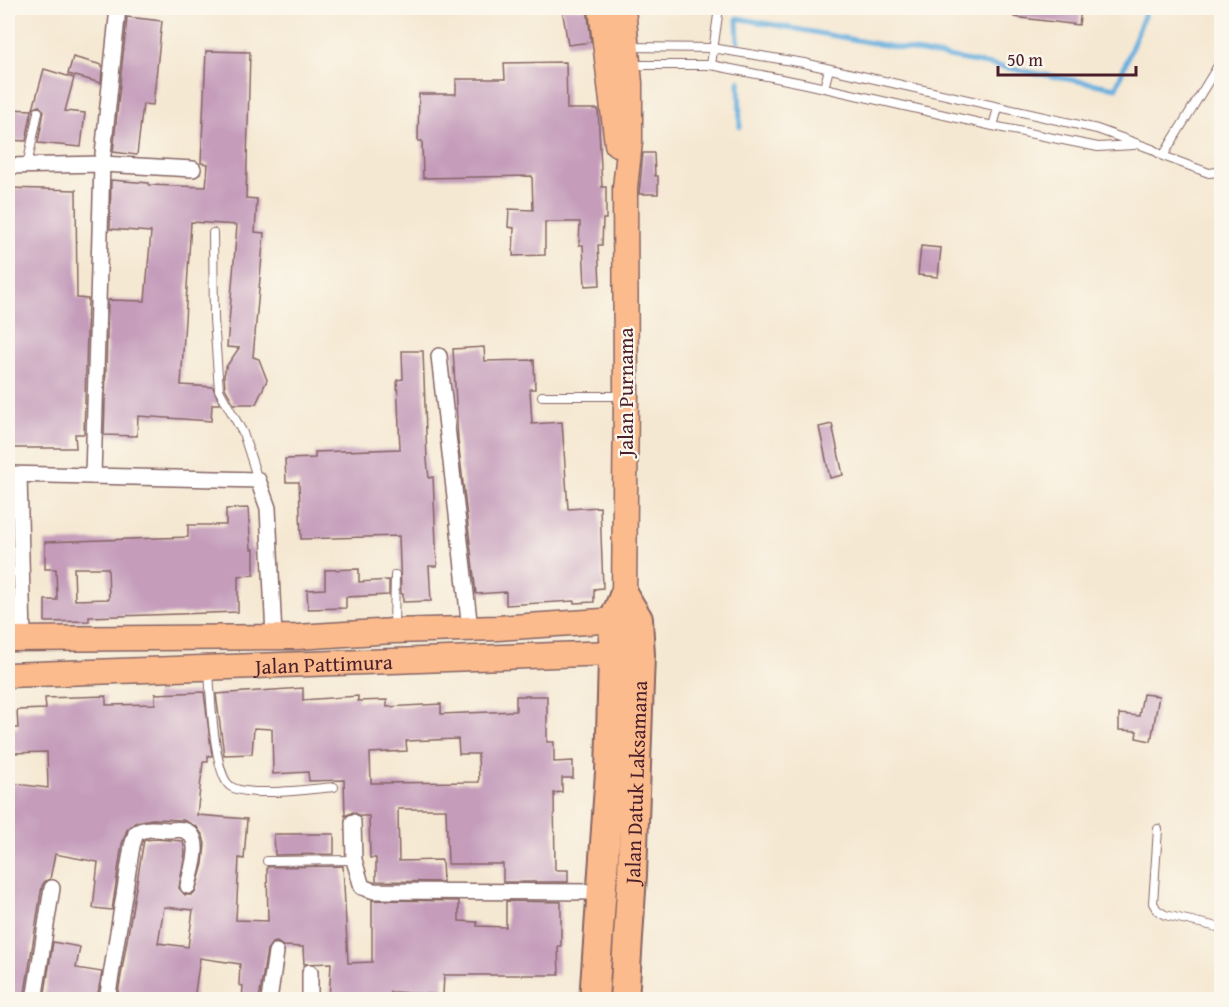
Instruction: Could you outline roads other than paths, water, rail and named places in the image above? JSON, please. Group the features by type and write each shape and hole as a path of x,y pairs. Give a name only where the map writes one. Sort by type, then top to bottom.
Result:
{"highway":[{"path":"594,999 610,772 612,653 625,612"},
{"name":"Jalan Datuk Laksamana","path":"624,999 632,875 640,655 625,612"}],"main road":[{"name":"Jalan Purnama","path":"601,8 618,56"},
{"name":"Jalan Purnama","path":"623,8 615,128 625,188 625,612"},
{"name":"Jalan Pattimura","path":"15,639 274,637 470,629 625,612"},
{"name":"Jalan Pattimura","path":"8,675 612,653 640,655"}],"street":[{"path":"93,476 102,164 118,8"},
{"path":"8,166 102,164 193,169"},
{"path":"439,356 470,629"},
{"path":"15,639 13,474 258,480 268,508 274,637"},
{"path":"353,822 354,860 362,886 374,891 602,892"},
{"path":"107,999 136,833 151,829 183,830 194,837 195,847 188,886"},
{"path":"34,999 52,888"},
{"path":"269,999 276,952"},
{"path":"310,972 310,999"}],"lane":[{"path":"711,65 719,8"},
{"path":"618,56 712,48 829,69 1097,129 1209,173 1217,172 1221,168"},
{"path":"618,56 711,65 1098,147 1138,145"},
{"path":"1163,156 1221,58"},
{"path":"824,88 829,69"},
{"path":"993,126 998,108"},
{"path":"27,166 38,112"},
{"path":"213,233 214,319 219,390 243,434 258,480"},
{"path":"542,396 626,396"},
{"path":"394,631 395,575"},
{"path":"209,668 213,726 223,778 230,786 246,792 334,787"},
{"path":"1158,829 1153,903 1157,910 1165,915 1221,928"},
{"path":"267,861 354,860"}],"waterway":[{"path":"738,42 737,18 1116,88 1147,8"},
{"path":"739,81 740,127"}]}
